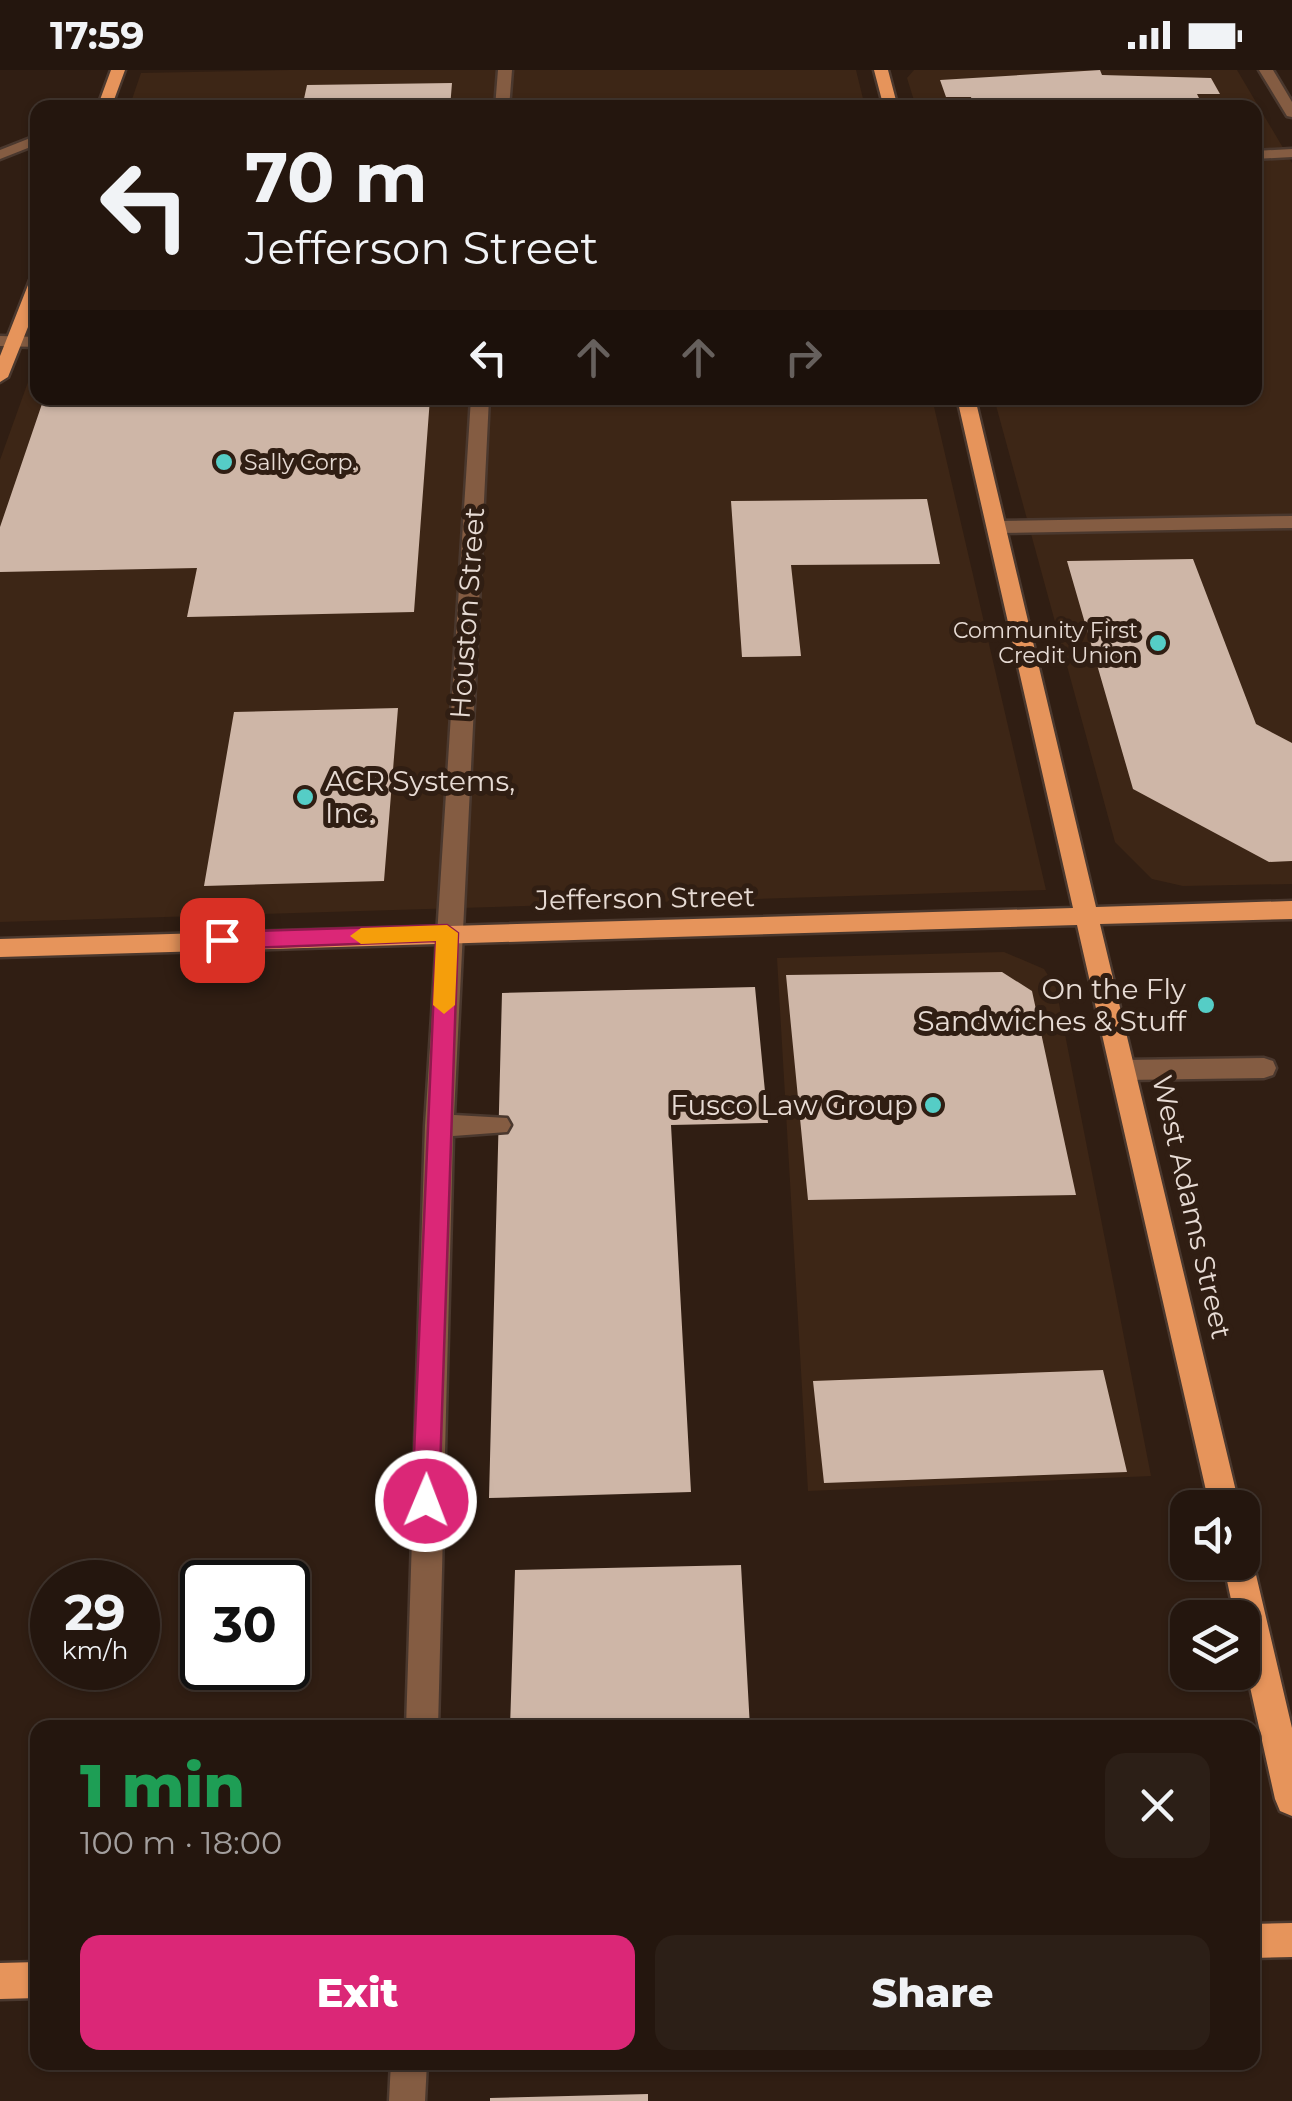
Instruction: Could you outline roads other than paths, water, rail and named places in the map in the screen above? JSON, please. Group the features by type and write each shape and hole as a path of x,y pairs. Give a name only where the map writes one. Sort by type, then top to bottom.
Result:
{"main road":[{"path":"107,100 118,70"},
{"path":"881,70 889,100"},
{"path":"0,378 7,342 30,296"},
{"name":"West Adams Street","path":"968,405 1221,1490"},
{"name":"Jefferson Street","path":"0,948 1292,910"},
{"path":"1242,1580 1292,1799"},
{"path":"1260,1941 1292,1940"},
{"path":"0,1981 30,1980"}],"street":[{"path":"503,100 505,70"},
{"path":"1266,70 1292,114"},
{"path":"0,155 30,143"},
{"path":"1262,155 1292,154"},
{"name":"Houston Street","path":"422,1720 428,1388 438,1126 480,405"},
{"path":"997,528 1292,522"},
{"path":"1125,1070 1264,1068"},
{"path":"438,1126 498,1125"},
{"path":"407,2101 409,2070"}],"place":[{"name":"Sally Corp.","path":"224,462"},
{"name":"Community First Credit Union","path":"1158,643"},
{"name":"ACR Systems, Inc.","path":"305,797"},
{"name":"On the Fly Sandwiches & Stuff","path":"1206,1005"},
{"name":"Fusco Law Group","path":"933,1105"}]}
